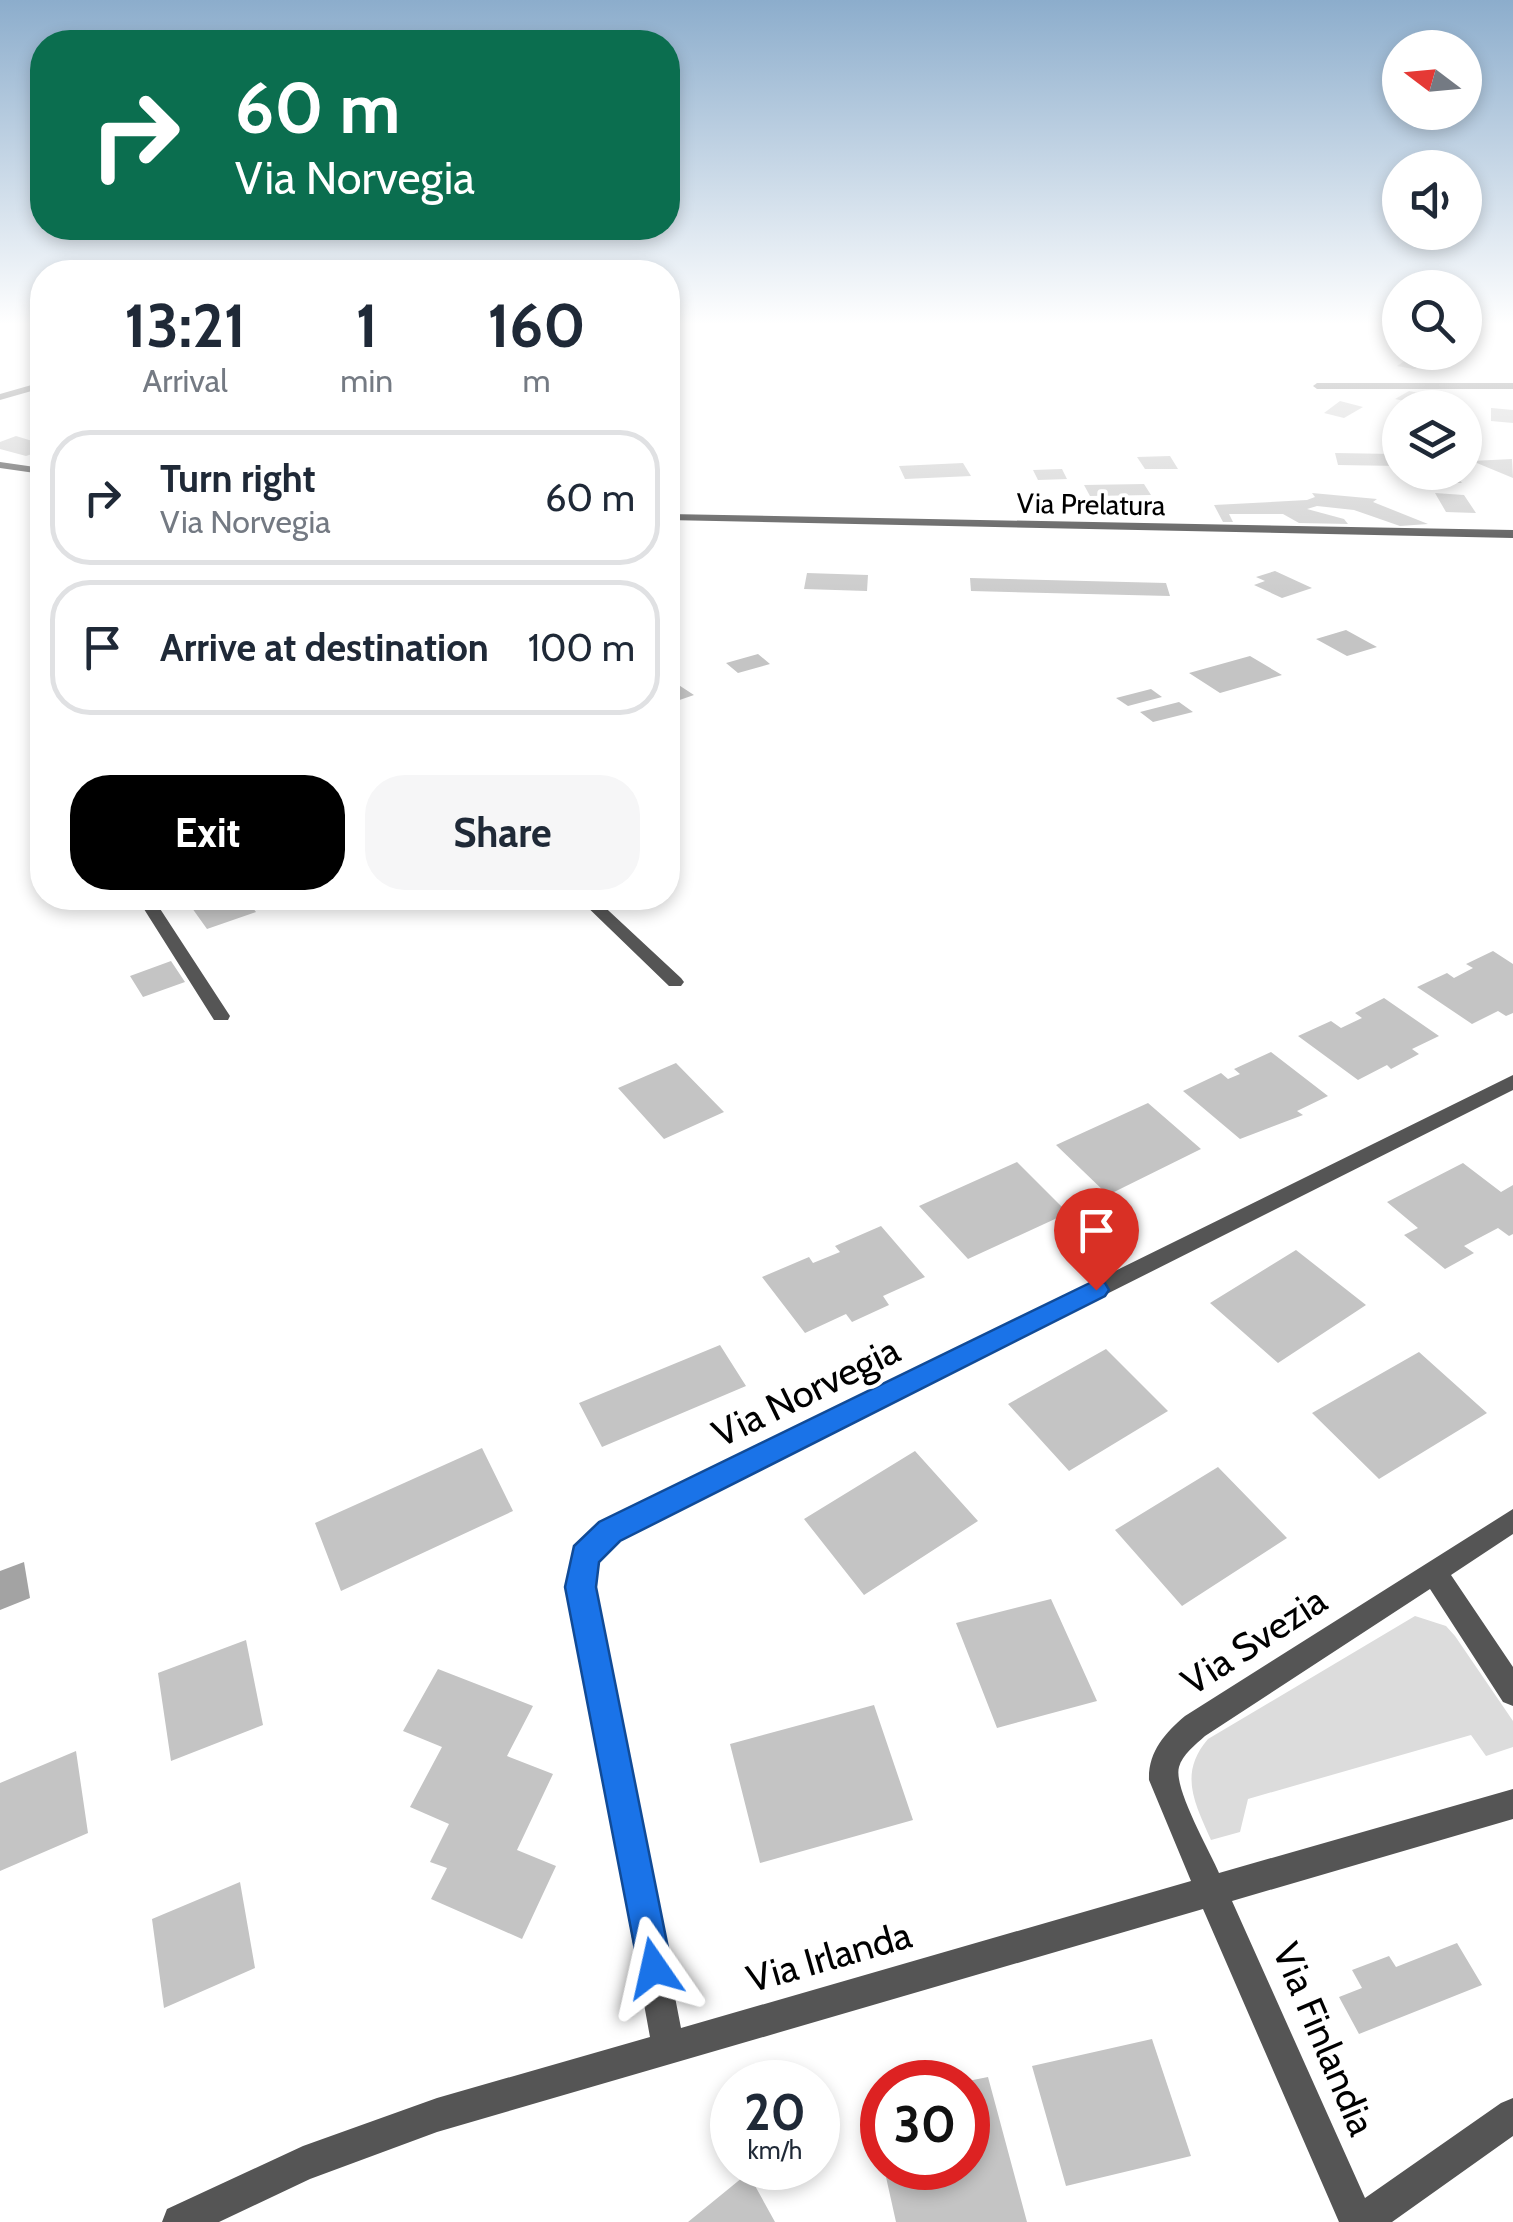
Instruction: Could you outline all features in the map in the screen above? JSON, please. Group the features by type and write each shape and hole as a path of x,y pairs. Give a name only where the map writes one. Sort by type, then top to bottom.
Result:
{"street":[{"path":"0,464 30,468"},
{"name":"Via Prelatura","path":"680,517 1020,528 1513,534"},
{"path":"153,910 222,1016"},
{"path":"599,910 676,982"},
{"name":"Via Norvegia","path":"668,2045 580,1587 582,1564 589,1549 610,1532 1513,1082"},
{"name":"Via Svezia","path":"1212,1889 1162,1780 1167,1754 1195,1726 1513,1520"},
{"path":"1434,1571 1513,1692"},
{"name":"Via Irlanda","path":"180,2222 351,2144 668,2045 1513,1804"},
{"name":"Via Finlandia","path":"1212,1889 1360,2222 1513,2115"}],"shaded area":[{"path":"24,1562 30,1598 0,1610 0,1571"},
{"path":"1415,1616 1446,1626 1455,1636 1513,1721 1513,1747 1486,1756 1471,1735 1248,1799 1240,1832 1211,1840 1192,1789 1194,1764 1208,1739"}],"building":[{"path":"16,436 30,440 30,455 0,449 0,442"},
{"path":"1335,453 1382,454 1382,466 1338,465"},
{"path":"1170,456 1178,469 1145,469 1137,457"},
{"path":"1512,459 1513,478 1482,465 1482,460"},
{"path":"963,463 971,476 905,479 899,466"},
{"path":"1062,469 1067,479 1038,480 1033,470"},
{"path":"1144,484 1151,495 1090,496 1084,485"},
{"path":"1312,493 1377,499 1373,502 1428,524 1400,526 1354,510 1317,506 1307,509 1344,519 1348,524 1299,523 1283,514 1229,514 1233,522 1223,522 1214,505 1307,500 1315,497"},
{"path":"1435,493 1464,495 1476,513 1446,512"},
{"path":"1275,571 1312,588 1282,598 1254,585 1265,581 1256,577"},
{"path":"807,573 868,575 867,591 804,589"},
{"path":"970,578 1166,583 1170,596 971,591"},
{"path":"1346,630 1377,647 1347,656 1316,639"},
{"path":"758,654 770,664 738,673 726,663"},
{"path":"1250,656 1282,675 1220,693 1189,673"},
{"path":"680,686 694,695 680,700"},
{"path":"1151,689 1162,697 1128,706 1116,698"},
{"path":"1179,702 1193,712 1153,722 1140,712"},
{"path":"193,910 256,912 207,929"},
{"path":"1493,951 1513,964 1513,1013 1506,1016 1498,1011 1472,1024 1417,987 1447,973 1454,978 1473,968 1466,964"},
{"path":"171,961 185,982 143,997 130,976"},
{"path":"1384,998 1439,1036 1412,1049 1419,1054 1391,1069 1387,1065 1358,1080 1298,1036 1331,1021 1341,1028 1362,1018 1355,1013"},
{"path":"1271,1052 1328,1096 1297,1111 1303,1115 1240,1139 1183,1091 1221,1073 1228,1079 1240,1074 1234,1069"},
{"path":"676,1063 724,1112 664,1139 618,1088"},
{"path":"1148,1103 1201,1149 1108,1195 1056,1145"},
{"path":"1017,1162 1068,1213 968,1259 919,1206"},
{"path":"1463,1163 1501,1192 1513,1185 1513,1234 1509,1236 1498,1228 1464,1246 1474,1253 1445,1269 1404,1235 1418,1228 1387,1202"},
{"path":"881,1226 925,1277 883,1296 889,1305 852,1322 846,1314 805,1333 762,1277 809,1257 813,1263 840,1252 835,1246"},
{"path":"1296,1250 1366,1305 1278,1363 1210,1303"},
{"path":"720,1345 746,1386 602,1447 579,1403"},
{"path":"1106,1349 1168,1411 1069,1471 1008,1404"},
{"path":"1419,1352 1487,1413 1379,1479 1312,1413"},
{"path":"482,1448 513,1511 341,1591 315,1523"},
{"path":"915,1451 978,1521 864,1595 804,1519"},
{"path":"1218,1467 1287,1538 1182,1606 1115,1530"},
{"path":"1051,1599 1097,1701 997,1728 956,1623"},
{"path":"246,1640 263,1725 171,1761 158,1673"},
{"path":"438,1669 533,1706 507,1756 553,1774 517,1850 556,1866 522,1939 431,1899 447,1868 430,1862 449,1824 410,1807 442,1747 403,1731"},
{"path":"874,1705 913,1820 760,1863 730,1744"},
{"path":"76,1751 88,1833 0,1871 0,1783"},
{"path":"240,1882 255,1968 164,2008 152,1919"},
{"path":"1457,1943 1482,1985 1359,2034 1339,1997 1362,1988 1352,1970 1389,1956 1396,1967"},
{"path":"1152,2039 1191,2156 1066,2186 1032,2066"},
{"path":"990,2084 1027,2222 896,2222 889,2190 990,2190"},
{"path":"727,2190 757,2190 775,2222 688,2222"}],"route":[{"path":"654,1968 580,1587 585,1556 602,1536 1096,1290"}]}
